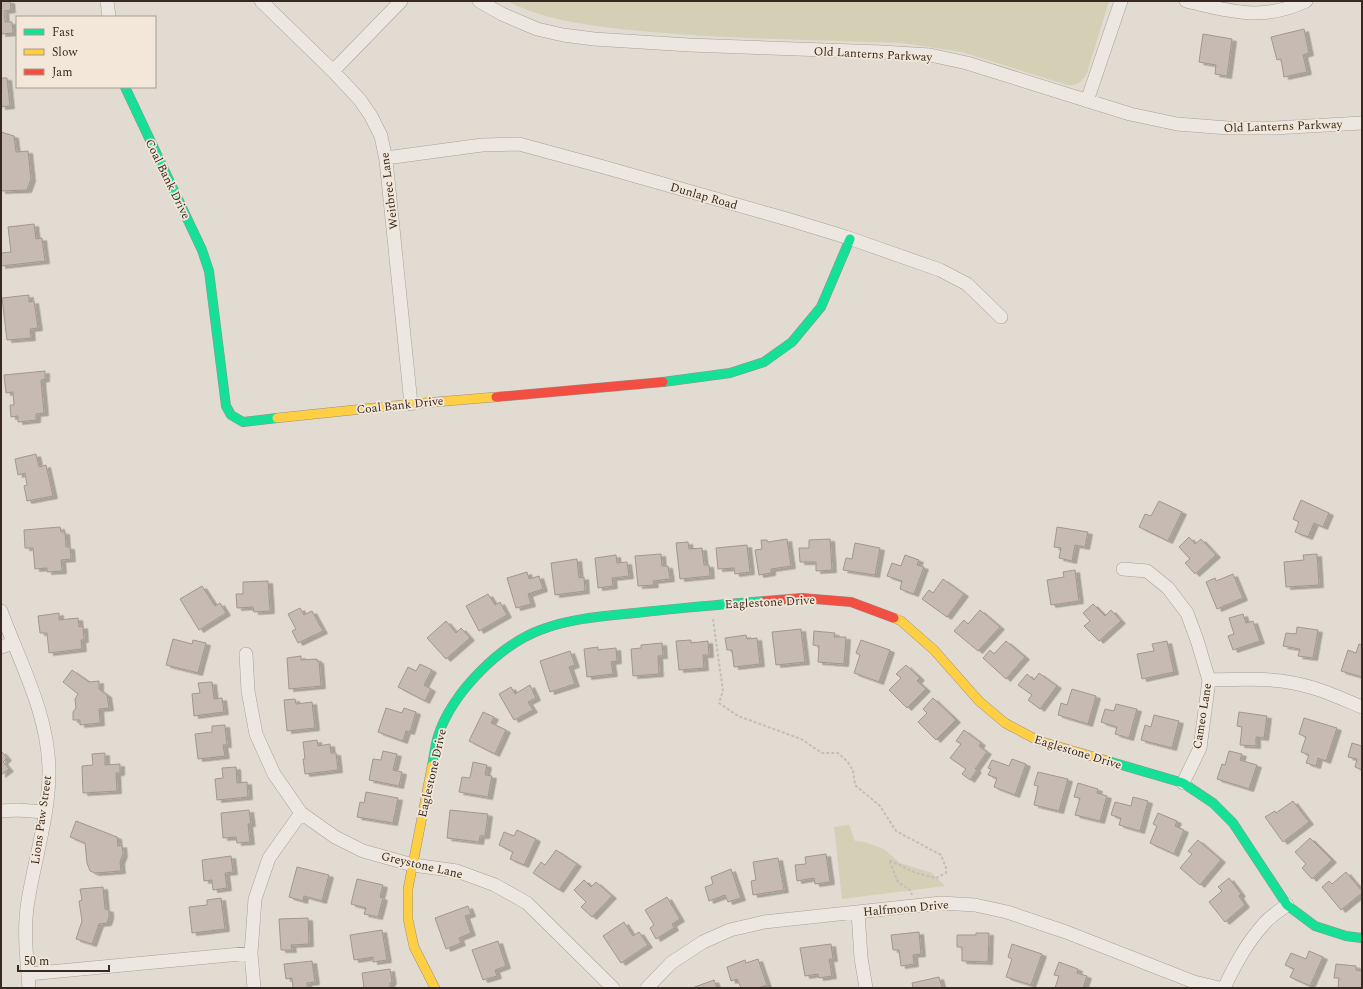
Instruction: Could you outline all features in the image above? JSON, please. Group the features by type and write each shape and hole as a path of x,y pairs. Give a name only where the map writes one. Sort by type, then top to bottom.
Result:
{"street":[{"path":"107,1 108,16"},
{"name":"Weitbrec Lane","path":"261,1 333,71 360,100 371,116 381,136 386,158 411,404"},
{"path":"333,71 401,1"},
{"name":"Old Lanterns Parkway","path":"478,1 502,14 537,29 563,35 594,39 689,45 882,52 930,56 967,63 1130,114 1177,124 1228,128 1274,128 1362,123"},
{"path":"1087,100 1121,1"},
{"path":"1186,1 1249,14 1270,13 1306,1"},
{"name":"Coal Bank Drive","path":"125,88 202,250 209,271 226,406 231,415 243,422 411,404 654,383 730,373 764,362 792,342 821,307 850,239"},
{"name":"Dunlap Road","path":"386,158 482,145 519,144 850,239 940,270 967,284 1002,317"},
{"name":"Cameo Lane","path":"1122,569 1147,570 1168,588 1187,613 1198,640 1209,680 1200,748 1183,783"},
{"name":"Eaglestone Drive","path":"434,988 414,947 408,919 408,889 438,736 451,708 470,683 490,661 514,643 542,629 579,619 711,605 802,598 851,602 901,621 934,650 979,701 1005,723 1038,741 1183,783 1213,803 1233,823 1287,905 1315,926 1346,936 1362,938"},
{"name":"Lions Paw Street","path":"1,611 7,645 34,695 45,732 49,771 45,812 28,902 25,944 30,988"},
{"name":"Greystone Lane","path":"246,654 248,691 256,734 274,774 301,813 335,837 363,850 413,865 457,871 495,885 527,903 613,988"},
{"path":"1209,680 1253,679 1286,682 1310,687 1362,707"},
{"path":"1,811 17,810 45,812"},
{"path":"254,988 251,953 255,898 269,858 301,813"},
{"name":"Halfmoon Drive","path":"647,988 671,963 703,942 730,930 764,922 941,903 975,904 1007,912 1066,932 1194,982 1219,988"},
{"path":"1224,988 1235,964 1248,944 1264,923 1287,905"},
{"path":"858,912 861,958 866,988"},
{"path":"28,974 251,953"}],"path":[{"path":"711,605 723,691 719,703 738,716 801,739 822,753 838,753 847,760 853,770 855,785 880,806 896,831 941,855 946,868 946,873 936,878 916,873 889,860 898,882 912,892 915,906"}],"shaded area":[{"path":"507,1 1109,1 1087,73 1079,83 1067,85 962,52 902,43 738,38 639,31 572,22 539,14"},
{"path":"849,825 855,841 864,842 884,849 900,863 932,873 945,886 842,899 834,827"}],"building":[{"path":"1,1 10,1 11,10 4,11 5,22 12,22 13,33 1,34"},
{"path":"1304,29 1309,53 1303,55 1307,72 1284,77 1281,59 1277,60 1271,37"},
{"path":"1203,34 1232,39 1227,76 1215,74 1216,65 1199,62"},
{"path":"1,78 7,78 10,106 1,107"},
{"path":"1,132 14,136 16,152 28,151 31,179 27,190 1,191"},
{"path":"34,224 36,239 42,238 45,261 1,266 1,253 11,252 8,227"},
{"path":"29,295 29,302 34,301 38,328 30,329 31,338 7,340 2,298"},
{"path":"45,371 45,379 41,380 44,413 36,414 36,420 18,422 18,416 11,417 10,405 14,405 13,392 6,393 4,375"},
{"path":"36,454 39,467 46,465 53,496 27,501 24,486 27,485 25,473 18,475 15,459"},
{"path":"1301,500 1329,513 1323,527 1314,523 1308,537 1295,532 1299,522 1293,519"},
{"path":"1159,501 1182,512 1168,541 1139,527 1145,514 1151,516"},
{"path":"60,527 61,532 65,532 66,547 70,547 71,559 61,560 62,571 47,572 47,568 35,569 33,548 25,548 24,530"},
{"path":"1057,527 1088,532 1085,547 1075,545 1072,561 1059,558 1061,548 1054,547"},
{"path":"1189,537 1195,544 1201,539 1216,555 1195,574 1185,563 1190,559 1179,547"},
{"path":"787,539 791,566 771,569 771,573 759,575 755,550 762,549 761,540 767,540 768,542"},
{"path":"830,539 832,570 816,571 816,562 800,562 799,548 809,548 809,540"},
{"path":"688,542 689,549 702,548 704,565 709,565 710,576 680,579 676,543"},
{"path":"855,543 880,548 875,575 843,570 846,558 852,559"},
{"path":"747,545 750,572 735,574 734,568 718,569 716,548"},
{"path":"661,554 662,566 668,566 670,579 653,581 654,585 638,586 635,556"},
{"path":"1317,554 1319,585 1286,587 1284,562 1304,560 1303,555"},
{"path":"616,555 617,563 627,562 629,576 612,578 613,586 598,588 595,558"},
{"path":"905,555 919,560 917,565 924,567 914,594 900,589 902,581 887,576 892,563 901,566"},
{"path":"577,559 579,578 584,577 585,591 555,595 551,563"},
{"path":"1075,570 1079,601 1051,605 1047,580 1064,577 1063,572"},
{"path":"527,572 529,579 539,576 543,589 528,594 531,604 516,608 507,578"},
{"path":"1233,574 1243,598 1217,609 1206,582 1215,578 1216,581"},
{"path":"943,579 964,594 947,617 922,599 929,590 933,593"},
{"path":"268,581 270,611 254,612 253,607 237,608 236,594 243,594 243,582"},
{"path":"202,586 215,606 220,603 226,613 199,630 180,599"},
{"path":"488,594 495,605 500,602 507,615 479,631 466,606"},
{"path":"1093,604 1105,616 1111,610 1121,621 1099,641 1084,626 1090,621 1083,613"},
{"path":"300,608 304,615 312,611 323,631 298,643 292,631 296,629 288,614"},
{"path":"980,610 1000,627 978,651 954,631 964,620 968,624"},
{"path":"59,613 59,620 78,618 79,627 83,626 84,640 81,640 82,649 49,653 47,633 40,633 38,616"},
{"path":"1243,614 1246,623 1253,621 1260,641 1233,650 1228,636 1234,634 1229,618"},
{"path":"446,621 456,633 461,628 470,638 446,659 427,638"},
{"path":"1297,627 1318,630 1313,658 1298,656 1300,649 1283,646 1286,633 1296,634"},
{"path":"801,629 805,662 776,665 772,632"},
{"path":"814,631 835,633 834,637 846,637 844,664 818,662 819,646 813,645"},
{"path":"746,635 747,639 757,638 760,664 734,667 732,650 727,650 725,638"},
{"path":"173,639 192,644 193,640 206,643 198,673 166,665"},
{"path":"691,640 691,643 708,641 709,655 703,655 704,668 679,670 676,641"},
{"path":"861,640 890,650 879,682 854,673 860,655 856,653"},
{"path":"1006,641 1025,657 1006,679 983,658 990,650 994,654"},
{"path":"1167,641 1174,672 1142,679 1137,654 1154,651 1152,644"},
{"path":"662,643 663,656 658,656 659,674 633,676 631,649 641,648 641,645"},
{"path":"1359,644 1362,645 1362,677 1341,671 1348,650 1356,653"},
{"path":"598,647 598,650 616,648 617,661 611,662 613,674 587,677 584,649"},
{"path":"570,651 575,665 569,667 575,684 550,692 540,661"},
{"path":"301,656 301,660 317,659 317,661 319,661 321,686 289,689 287,658"},
{"path":"420,664 432,670 424,685 431,689 425,701 398,687 408,667 416,671"},
{"path":"906,665 920,678 917,681 926,689 907,708 889,690 901,678 896,674"},
{"path":"72,670 89,682 99,681 99,689 107,695 109,708 99,709 100,723 80,725 80,720 73,720 73,712 76,708 75,699 78,694 63,682"},
{"path":"1039,673 1057,686 1040,709 1028,700 1032,695 1018,685 1027,674 1034,680"},
{"path":"212,682 214,699 222,698 224,712 194,716 192,694 200,693 198,683"},
{"path":"530,685 536,698 528,702 533,710 514,720 499,694 511,687 515,694"},
{"path":"1072,689 1096,696 1088,724 1058,715 1061,703 1067,705"},
{"path":"933,698 956,720 936,740 918,722 927,713 923,709"},
{"path":"295,699 296,704 312,702 315,728 287,731 284,700"},
{"path":"1116,704 1137,709 1129,738 1115,734 1117,727 1101,722 1105,709 1114,711"},
{"path":"386,708 402,713 404,708 416,712 410,732 406,731 403,741 378,732"},
{"path":"483,712 494,717 491,723 506,730 495,754 469,741"},
{"path":"1239,712 1267,716 1264,738 1256,737 1256,746 1240,745 1242,727 1237,726"},
{"path":"1154,715 1179,721 1172,748 1141,740 1145,725 1151,727"},
{"path":"1304,718 1337,728 1326,761 1318,758 1316,766 1306,763 1309,755 1301,752 1306,737 1299,734"},
{"path":"225,725 227,745 223,745 225,756 198,759 195,734 212,732 212,726"},
{"path":"964,730 981,743 979,746 987,752 975,769 977,770 970,780 962,774 966,769 950,758 961,744 956,741"},
{"path":"317,740 318,746 330,744 331,753 336,753 338,770 305,774 303,742"},
{"path":"1352,743 1362,746 1362,770 1355,767 1357,759 1348,757"},
{"path":"1,751 7,758 3,762 9,769 1,775"},
{"path":"383,751 397,754 393,770 402,772 399,786 369,780 373,759 381,760"},
{"path":"1229,751 1242,754 1240,760 1257,765 1249,789 1217,779 1222,764 1225,765"},
{"path":"105,753 105,765 120,764 120,773 116,773 117,791 83,793 82,766 93,765 92,754"},
{"path":"1012,759 1026,764 1015,795 994,787 997,778 988,775 991,769 988,768 992,760 1009,766"},
{"path":"473,762 487,765 485,775 492,776 488,797 459,792 462,777 470,778"},
{"path":"236,767 237,783 247,782 248,797 217,800 215,779 223,778 222,768"},
{"path":"1038,772 1068,779 1059,811 1034,805 1038,786 1034,785"},
{"path":"1078,783 1098,789 1097,793 1107,796 1100,821 1075,815 1080,798 1074,797"},
{"path":"366,792 398,798 393,823 357,817 360,802 364,803"},
{"path":"1133,797 1148,801 1140,831 1119,825 1121,818 1111,815 1115,802 1131,806"},
{"path":"1293,801 1309,822 1283,842 1265,817 1275,811 1276,813"},
{"path":"249,810 251,824 248,824 250,842 237,843 236,837 223,838 221,813"},
{"path":"450,810 488,814 485,836 480,836 479,842 447,838"},
{"path":"1158,813 1177,821 1175,826 1184,830 1174,854 1150,843 1157,826 1153,824"},
{"path":"76,821 117,837 118,846 122,845 123,854 120,862 121,871 95,873 90,871 87,863 85,843 70,837"},
{"path":"517,830 536,839 524,865 510,859 513,852 499,845 504,832 514,836"},
{"path":"1310,838 1332,860 1312,879 1302,868 1306,864 1295,852"},
{"path":"1198,840 1221,860 1200,885 1180,868 1192,854 1188,851"},
{"path":"556,850 577,864 559,890 533,873 541,862 545,865"},
{"path":"826,854 830,882 815,884 814,878 797,881 795,865 806,864 805,857"},
{"path":"231,856 233,872 225,873 227,888 213,890 212,880 204,881 202,860"},
{"path":"778,858 784,890 753,895 751,881 756,880 753,862"},
{"path":"297,867 329,875 322,901 304,896 303,901 289,897"},
{"path":"731,869 741,898 728,902 725,895 709,901 705,887 713,884 711,877"},
{"path":"1346,872 1362,891 1362,893 1341,910 1322,887 1329,881 1332,884"},
{"path":"1229,878 1241,894 1239,896 1245,905 1225,922 1209,902 1222,891 1218,887"},
{"path":"357,879 383,885 380,897 383,898 378,917 364,914 366,908 351,904"},
{"path":"584,880 591,887 596,882 612,896 592,917 581,907 586,902 574,890"},
{"path":"103,887 105,909 109,910 107,923 99,924 92,944 76,939 82,921 79,901 82,900 80,889"},
{"path":"667,897 680,919 672,924 674,928 656,939 650,928 654,925 645,910"},
{"path":"221,898 225,929 192,933 189,907 207,905 207,900"},
{"path":"468,906 471,914 465,916 471,933 459,938 461,943 446,949 435,918"},
{"path":"308,918 309,944 291,945 292,950 281,950 279,919"},
{"path":"624,922 633,936 639,932 648,945 621,963 603,936"},
{"path":"382,930 387,960 373,962 373,957 354,960 350,935"},
{"path":"919,932 921,954 913,955 914,964 901,966 899,950 893,950 891,935"},
{"path":"976,933 989,933 988,962 962,961 962,947 957,947 957,935 976,935"},
{"path":"498,941 506,966 495,970 497,976 483,980 472,950"},
{"path":"831,944 833,959 829,959 832,976 819,978 818,974 805,976 800,948"},
{"path":"1012,944 1042,954 1031,985 1006,977 1012,959 1008,957"},
{"path":"1309,951 1323,957 1310,986 1290,977 1294,969 1285,965 1291,953 1306,959"},
{"path":"758,959 767,985 758,988 741,988 737,979 731,981 727,967 745,960 746,963"},
{"path":"312,961 315,982 307,983 307,988 293,988 292,978 286,979 284,964"},
{"path":"1059,962 1078,969 1077,973 1087,976 1083,988 1055,988 1059,976 1054,975"},
{"path":"1336,964 1356,966 1356,970 1362,971 1362,988 1338,988 1339,978 1334,978"},
{"path":"390,969 392,982 390,983 390,988 364,988 362,973"},
{"path":"939,977 942,988 913,988 912,983"},
{"path":"714,980 717,988 692,988"}],"traffic: fast":[{"path":"125,88 202,250 209,271 226,406 231,415 243,422 277,418"},
{"path":"663,382 730,373 764,362 792,342 821,307 850,239"},
{"path":"432,766 438,736 454,703 466,687 495,658 510,646 527,636 555,625 593,618 765,601"},
{"path":"1108,761 1183,783 1213,803 1233,823 1287,905 1315,926 1346,936 1362,938"}],"traffic: slow":[{"path":"277,418 496,397"},
{"path":"894,618 901,621 934,650 979,701 1005,723 1039,741 1108,761"},
{"path":"432,766 408,889 408,919 414,947 435,988"}],"traffic: jam":[{"path":"496,397 663,382"},
{"path":"765,601 802,598 851,602 894,618"}]}
